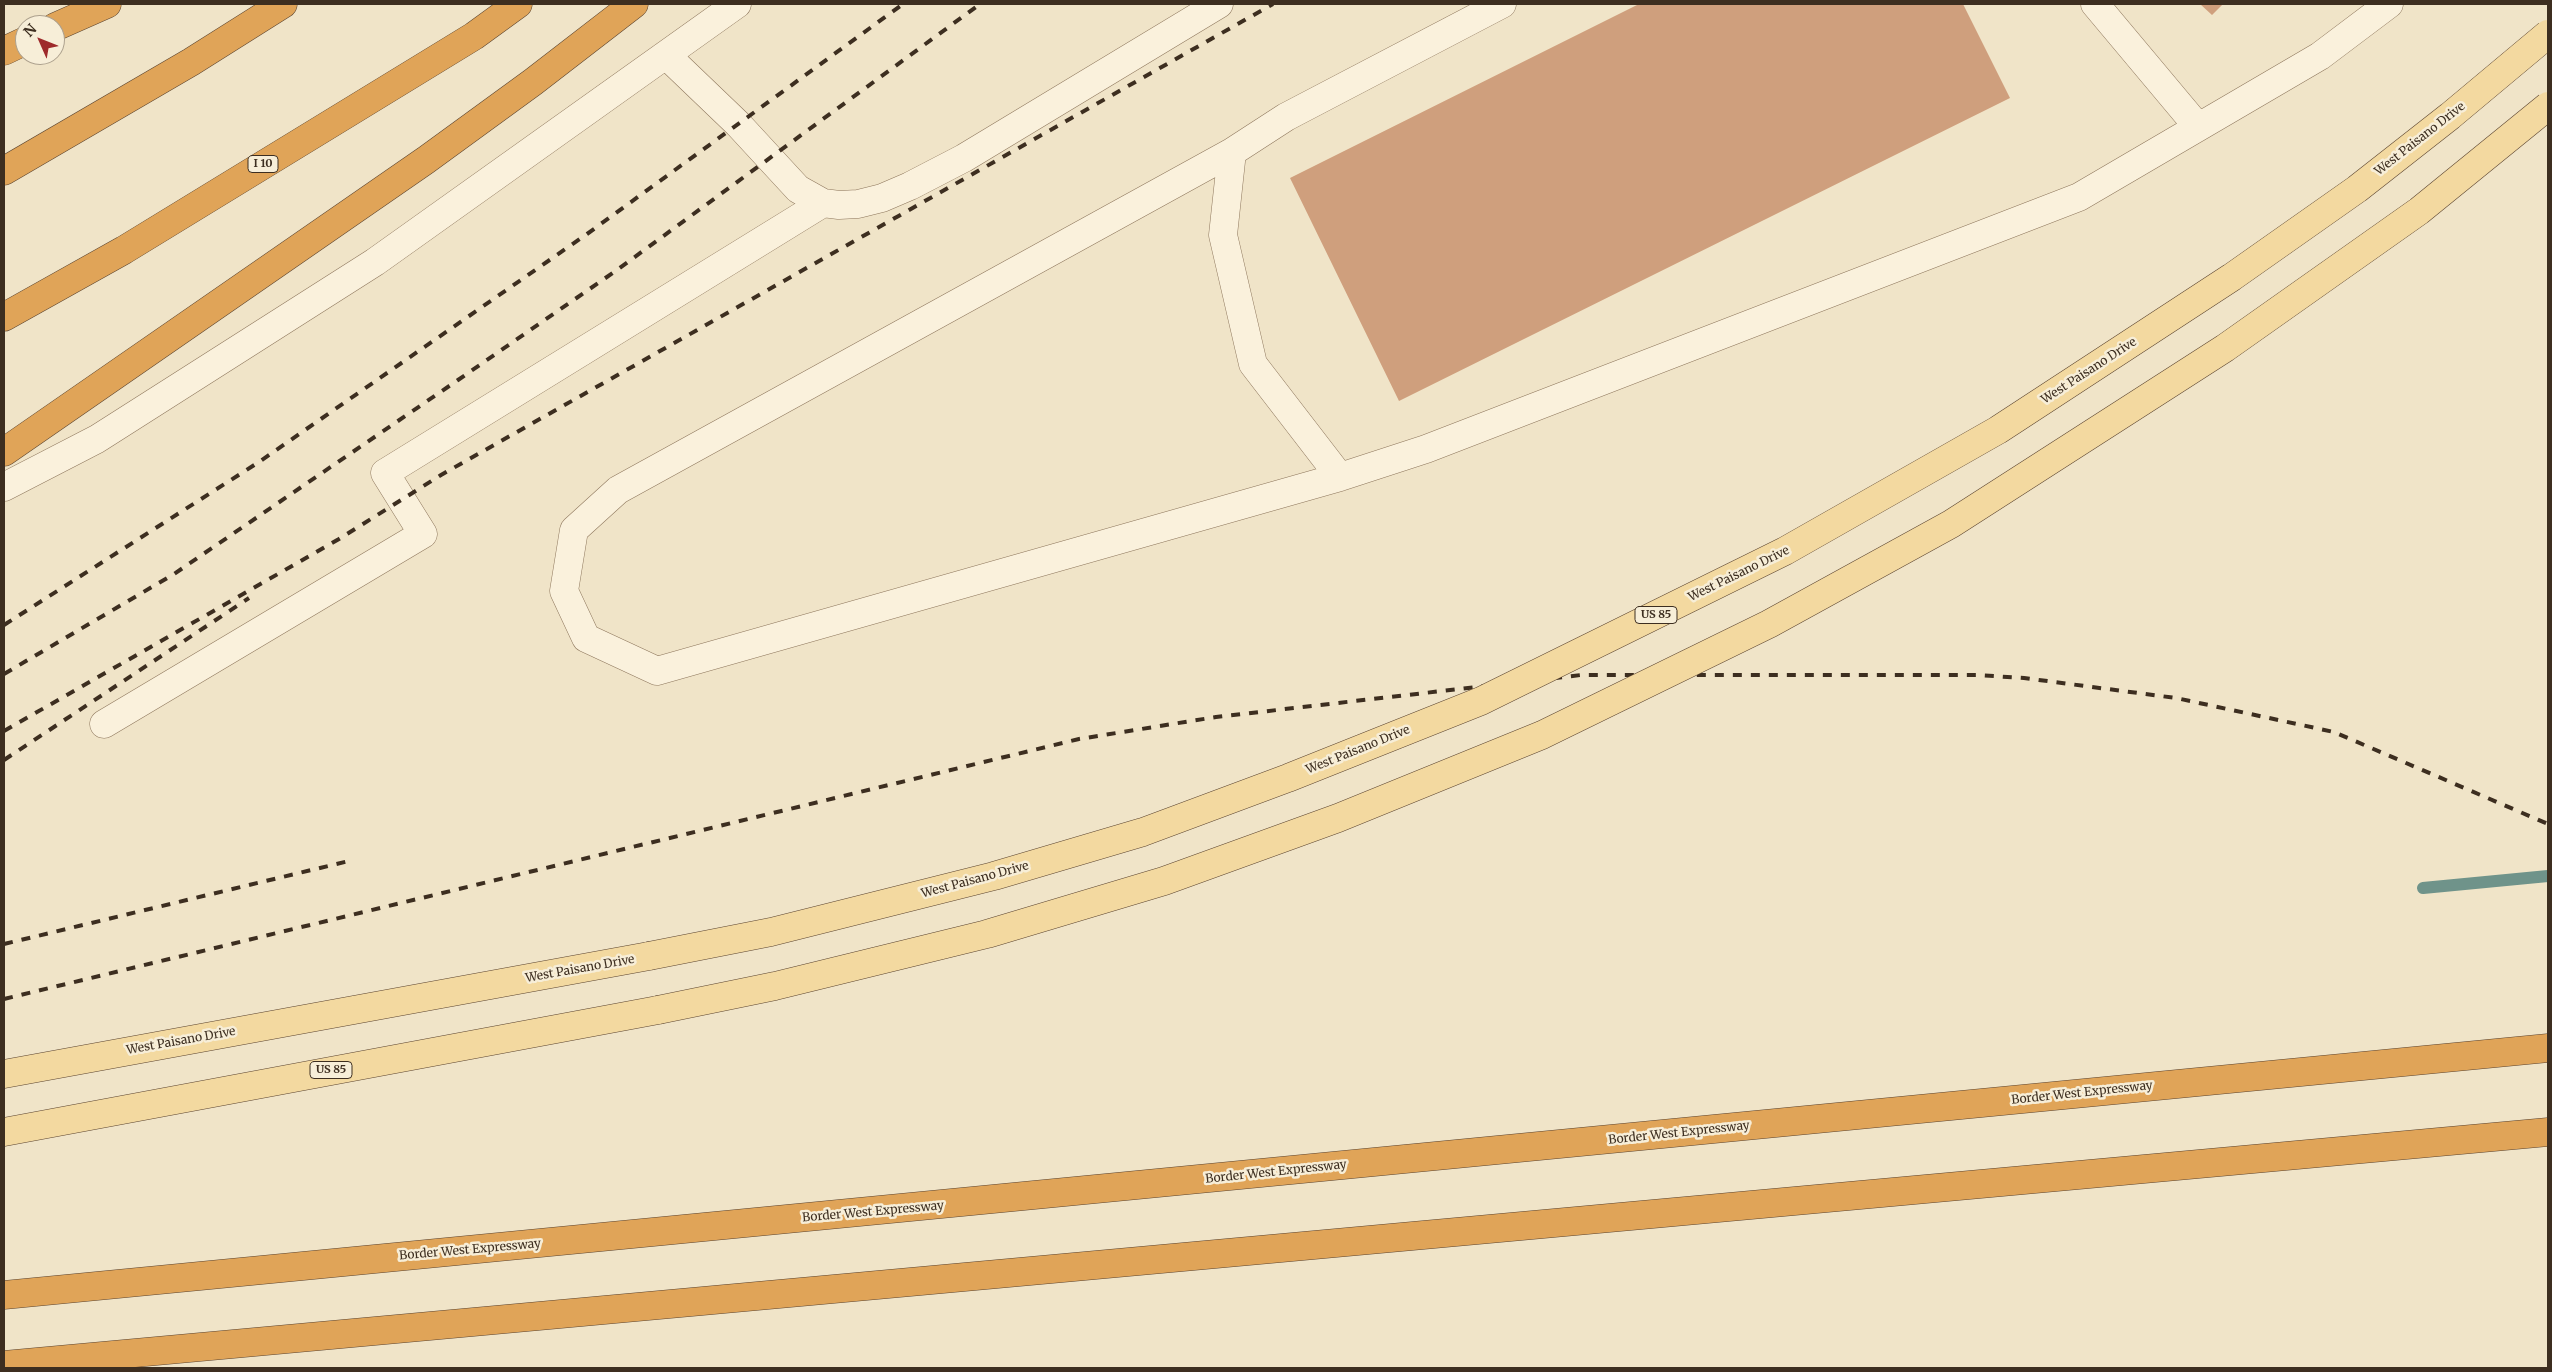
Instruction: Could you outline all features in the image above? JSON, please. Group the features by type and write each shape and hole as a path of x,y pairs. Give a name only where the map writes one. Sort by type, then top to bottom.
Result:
{"highway":[{"path":"65,23 107,4"},
{"path":"4,171 183,67 283,4"},
{"name":"I 10","path":"4,316 132,245 474,36 518,4"},
{"path":"4,452 426,160 533,82 634,4"},
{"name":"Border West Expressway","path":"4,1295 2548,1048"},
{"path":"4,1365 2548,1132"}],"main road":[{"name":"West Paisano Drive","path":"4,1074 772,932 994,876 1143,832 1288,778 1481,701 1785,552 1998,430 2232,277 2356,190 2450,116 2548,34"},
{"name":"US 85","path":"4,1132 658,1010 775,986 987,934 1164,881 1338,818 1542,735 1769,624 1951,524 2225,348 2419,211 2548,106"}],"street":[{"path":"4,487 97,439 253,342 376,262 737,4"},
{"path":"666,55 738,124 798,189 823,202 839,205 858,204 882,198 910,186 964,158 1219,4"},
{"path":"1502,4 1286,117 1232,152 618,490 574,530 564,590 586,638 657,672 1340,477 1426,449 2079,197 2320,56 2389,4"},
{"path":"2095,4 2198,127"},
{"path":"1232,152 1223,235 1253,364 1340,477"},
{"path":"104,724 423,534 385,472 823,202"}],"building":[{"path":"1639,4 1963,4 2010,98 1399,401 1290,178"},
{"path":"2200,4 2223,4 2212,15"}],"waterway":[{"path":"2423,888 2548,876"}],"railway":[{"path":"4,625 259,462 587,234 903,4"},
{"path":"4,674 174,574 458,380 617,270 980,4"},
{"path":"4,731 339,539 441,475 1273,4"},
{"path":"4,760 249,598"},
{"path":"4,999 1079,739 1216,717 1581,675 1976,675 2024,678 2176,698 2334,732 2548,824"},
{"path":"4,944 353,860"}]}
